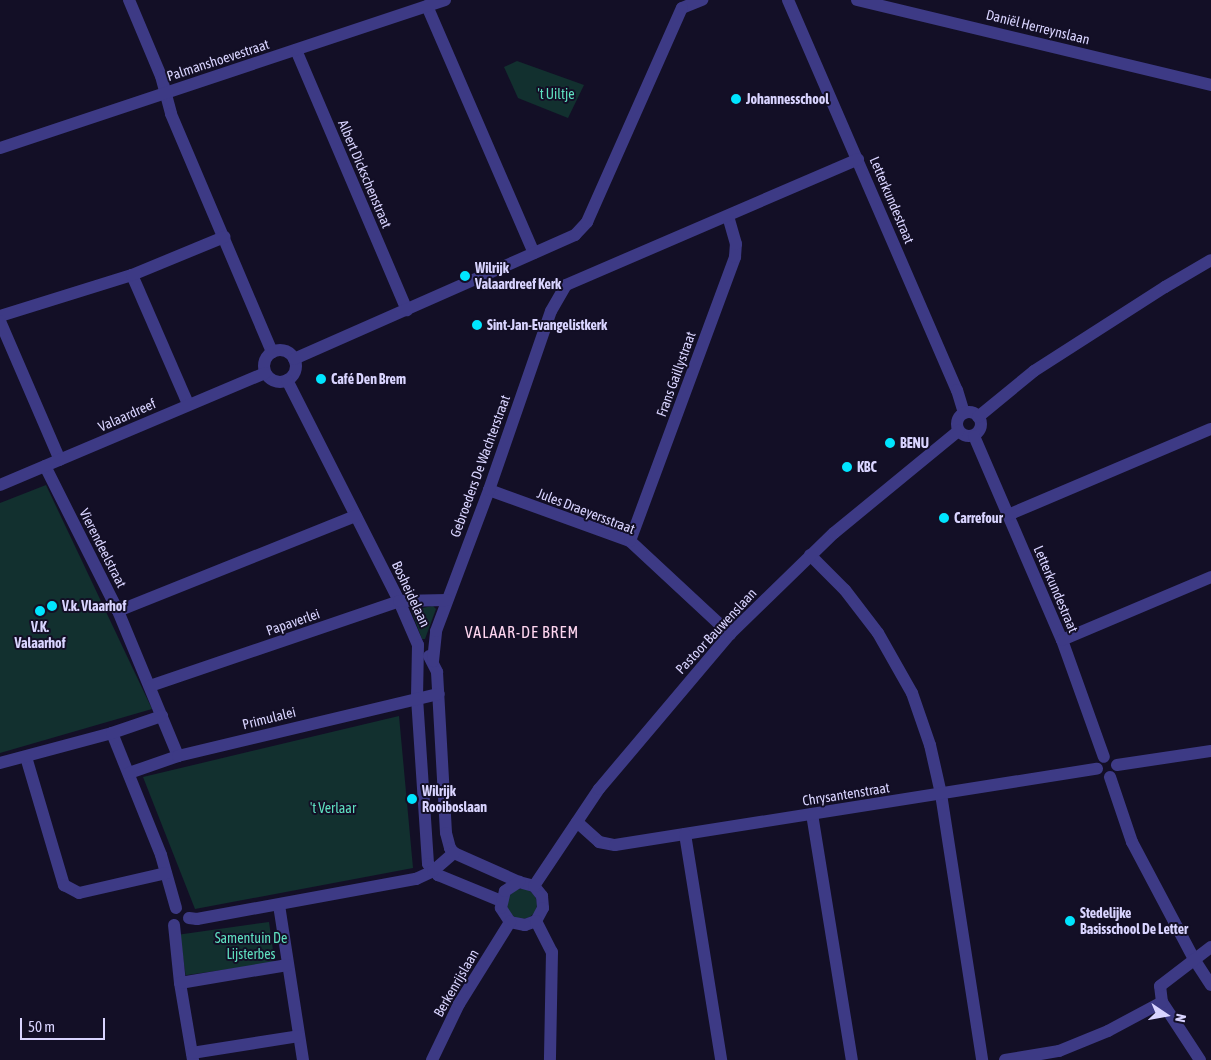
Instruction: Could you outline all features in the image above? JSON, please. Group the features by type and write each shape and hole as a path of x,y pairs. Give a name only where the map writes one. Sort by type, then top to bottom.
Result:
{"street":[{"path":"129,0 166,93 171,114 272,352"},
{"name":"Palmanshoevestraat","path":"0,148 445,0"},
{"path":"294,360 575,235 587,222 680,4 702,0"},
{"name":"Letterkundestraat","path":"788,0 957,390 964,413"},
{"name":"Daniël Herreynslaan","path":"858,0 912,6 1211,85"},
{"path":"427,6 534,253"},
{"name":"Albert Dickschenstraat","path":"296,50 406,310"},
{"path":"728,216 858,159"},
{"name":"Gebroeders De Wachterstraat","path":"454,853 450,848 446,833 439,694 437,672 433,661 436,631 489,490 551,311 566,285 728,216"},
{"name":"Frans Gaillystraat","path":"630,541 735,257 736,244 728,216"},
{"path":"0,316 132,275 224,237"},
{"path":"978,417 1034,371 1181,276 1211,260"},
{"path":"132,275 188,404"},
{"path":"0,321 60,460"},
{"path":"272,352 287,352 294,360 295,371 288,380 277,382 265,373 265,360 272,352"},
{"name":"Valaardreef","path":"0,485 265,373"},
{"name":"Bosheidelaan","path":"288,380 399,601 418,645 417,698 426,857 433,871"},
{"path":"972,412 978,417 981,427 974,436 966,437 958,431 958,419 964,413 972,412"},
{"path":"1008,515 1211,429"},
{"name":"Pastoor Bauwenslaan","path":"534,886 600,789 641,737 730,634 810,555 958,431"},
{"name":"Letterkundestraat","path":"974,436 1062,640 1104,757"},
{"name":"Vierendeelstraat","path":"45,466 118,611 178,756"},
{"name":"Jules Draeyersstraat","path":"489,490 630,541 730,634"},
{"path":"118,611 356,516"},
{"path":"810,555 845,590 878,633 912,693 930,745 941,794 982,1060"},
{"path":"1062,640 1211,577"},
{"name":"Papaverlei","path":"150,686 399,601 447,600"},
{"path":"418,645 433,661"},
{"name":"Primulalei","path":"129,773 178,756 439,694"},
{"path":"0,764 112,733 162,716"},
{"path":"112,733 166,873 176,908"},
{"path":"1117,765 1211,750"},
{"path":"26,757 64,885 78,893 166,873"},
{"path":"1110,777 1102,776 1097,769 1098,761 1104,757 1112,758 1117,765"},
{"path":"1110,777 1115,772 1117,765"},
{"name":"Chrysantenstraat","path":"577,822 600,842 615,845 1097,769"},
{"path":"1110,777 1132,842 1194,959 1211,985"},
{"path":"812,814 852,1060"},
{"path":"685,834 721,1060"},
{"path":"189,918 197,919 416,880 433,871 454,853 519,882 534,886 543,901 541,914 536,921 525,925 510,922 503,913 501,901 505,891 519,882"},
{"path":"433,871 501,901"},
{"path":"279,905 303,1060"},
{"path":"189,918 185,909 176,908 171,912 170,918 174,925 180,983 192,1057 299,1036"},
{"path":"174,925 184,925 189,918"},
{"path":"536,921 552,952 550,1060"},
{"name":"Berkenrijslaan","path":"432,1060 459,1004 510,922"},
{"path":"1200,1060 1162,1002 1160,986 1211,947"},
{"path":"180,983 288,965"},
{"path":"1004,1060 1058,1051 1108,1030 1162,1002"}],"green space":[{"name":"'t Uiltje","path":"517,61 584,85 568,118 518,98 504,67"},
{"name":"V.k. Vlaarhof","path":"46,485 152,709 0,753 0,503"},
{"path":"433,606 436,609 425,639 422,639 411,610"},
{"name":"'t Verlaar","path":"399,716 413,868 195,909 143,777"},
{"path":"522,889 528,890 536,898 536,910 528,918 522,919 516,918 508,910 507,904 508,898 516,890"},
{"name":"Samentuin De Lijsterbes","path":"269,922 275,963 186,975 180,935"}],"place":[{"name":"Johannesschool","path":"736,99"},
{"name":"Wilrijk Valaardreef Kerk","path":"465,276"},
{"name":"Sint-Jan-Evangelistkerk","path":"477,325"},
{"name":"Café Den Brem","path":"321,379"},
{"name":"BENU","path":"890,443"},
{"name":"KBC","path":"847,467"},
{"name":"Carrefour","path":"944,518"},
{"name":"V.k. Vlaarhof","path":"52,606"},
{"name":"V.K. Valaarhof","path":"40,611"},
{"name":"Wilrijk Rooiboslaan","path":"412,799"},
{"name":"Stedelijke Basisschool De Letter","path":"1070,921"}],"district":[{"name":"VALAAR-DE BREM","path":"522,632"}]}
